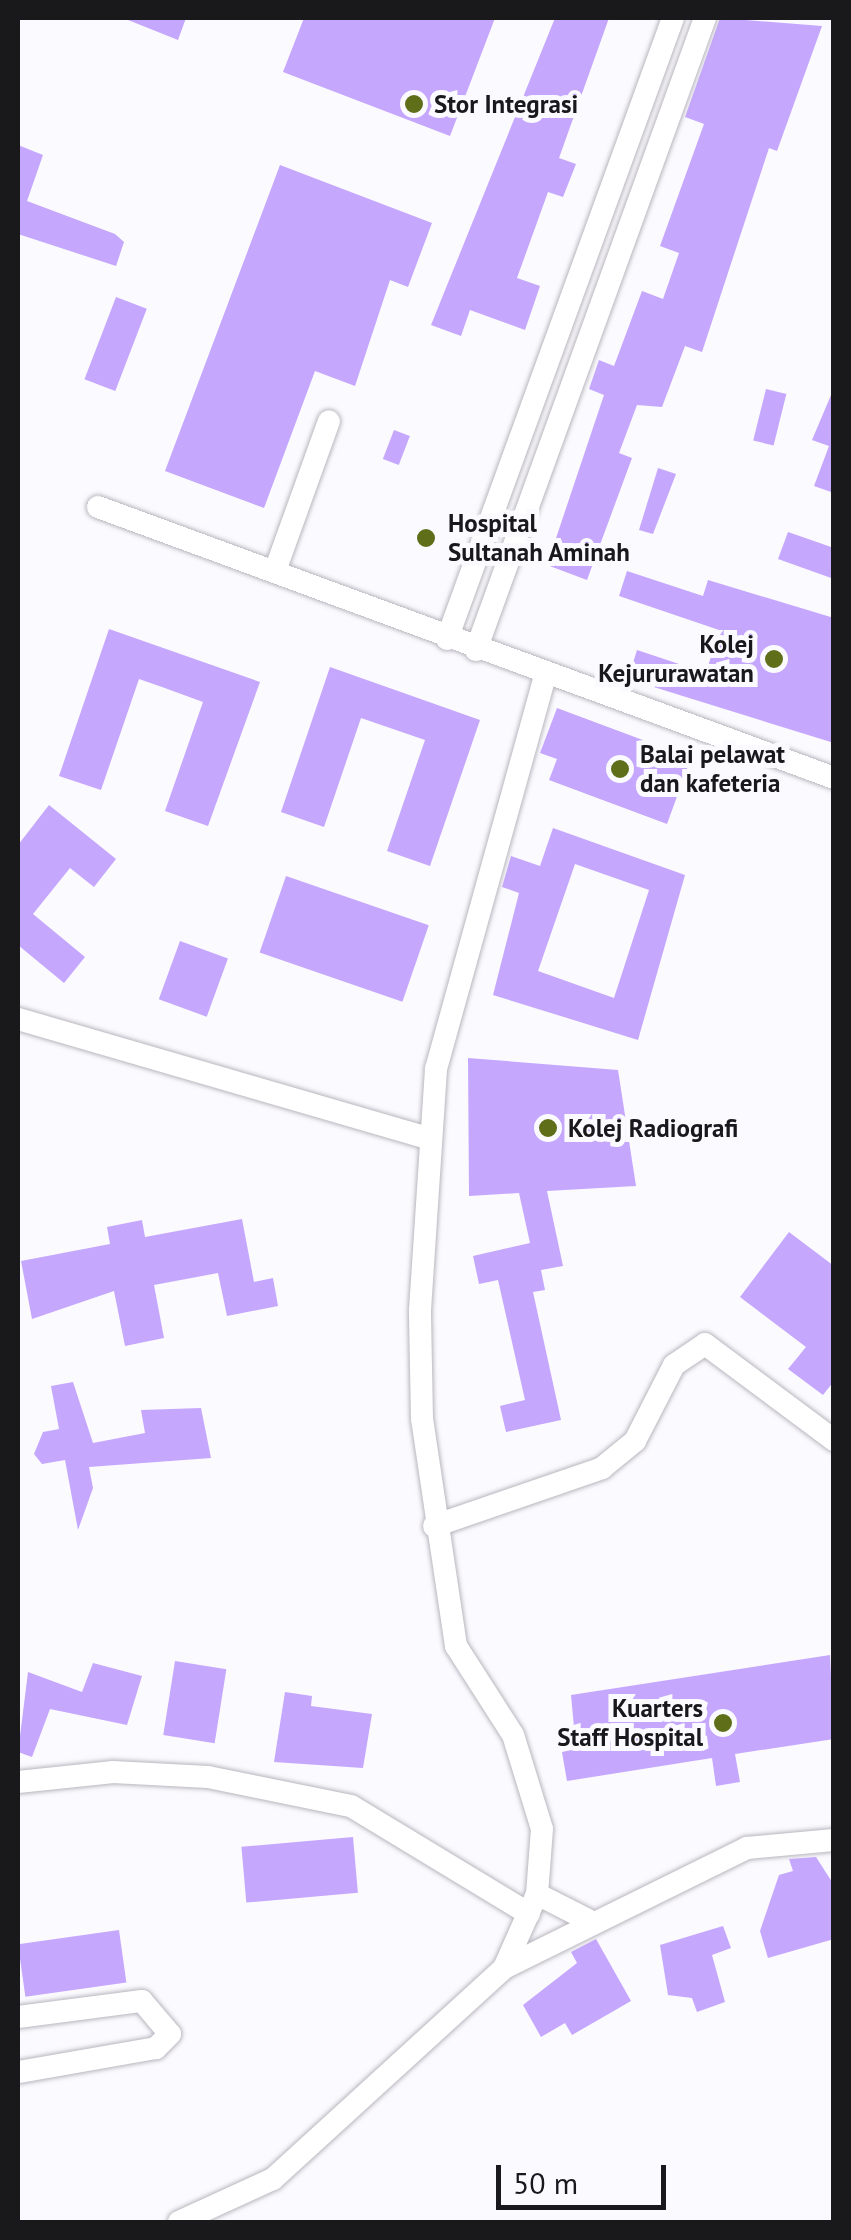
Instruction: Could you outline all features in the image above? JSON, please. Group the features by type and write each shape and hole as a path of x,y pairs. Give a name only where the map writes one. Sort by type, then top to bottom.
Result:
{"street":[{"path":"448,639 673,18"},
{"path":"476,650 705,18"},
{"path":"276,571 329,420"},
{"path":"98,508 276,571 545,677 834,778"},
{"path":"504,1968 533,1904 535,1788 456,1646 434,1526 420,1328 426,1137 476,900 545,677"},
{"path":"18,1019 426,1137"},
{"path":"434,1526 602,1468 635,1441 688,1349 705,1344 834,1440"},
{"path":"18,1782 114,1772 306,1794 351,1806 533,1904 588,1920"},
{"path":"179,2222 273,2179 504,1968 588,1920 747,1848 834,1840"},
{"path":"18,2017 142,2001 170,2034 156,2048 18,2072"}],"building":[{"path":"123,18 186,18 178,40"},
{"name":"Stor Integrasi","path":"304,18 495,18 450,136 283,72"},
{"path":"555,18 609,18 559,158 576,164 563,197 548,192 517,278 540,286 525,330 470,310 461,336 431,325"},
{"path":"720,18 822,26 777,151 769,148 702,352 685,346 662,407 637,405 619,453 632,458 587,580 547,565 604,395 589,389 599,360 614,366 642,291 663,299 679,253 660,246 704,124 685,117"},
{"path":"18,145 43,155 27,201 115,234 124,242 116,266 18,234"},
{"path":"280,165 432,223 408,287 390,280 355,386 315,371 264,508 165,471"},
{"path":"116,297 147,309 115,391 84,379"},
{"path":"834,388 834,493 814,486 829,446 812,440"},
{"path":"766,389 786,394 774,446 753,440"},
{"path":"394,430 410,436 399,465 383,459"},
{"path":"658,468 676,474 653,534 639,530"},
{"path":"788,532 834,548 834,579 778,559"},
{"name":"Kolej Kejururawatan","path":"627,571 703,596 708,580 834,618 834,743 628,679 637,650 706,673 719,630 619,596"},
{"path":"109,629 260,682 208,826 165,811 203,702 139,679 101,790 59,776"},
{"path":"330,667 480,720 430,866 387,851 425,740 361,718 324,827 281,812"},
{"name":"Balai pelawat dan kafeteria","path":"557,708 691,758 667,824 549,780 557,759 540,753"},
{"path":"49,805 116,859 94,887 70,868 33,914 85,957 64,983 18,945 18,845"},
{"path":"553,828 685,875 638,1040 493,995 519,893 502,887 511,856 540,866","holes":["575,864 649,890 614,998 538,971"]},
{"path":"286,876 429,925 402,1002 260,953"},
{"path":"180,941 228,958 207,1017 159,999"},
{"name":"Kolej Radiografi","path":"468,1058 618,1070 636,1186 547,1191 563,1266 541,1270 545,1290 533,1292 561,1420 506,1432 500,1406 525,1400 498,1280 479,1284 473,1256 530,1243 519,1193 469,1196"},
{"path":"242,1219 254,1282 273,1278 278,1306 227,1316 218,1273 154,1285 164,1338 125,1346 114,1291 32,1319 21,1261 110,1244 107,1227 142,1220 145,1237"},
{"path":"789,1232 834,1266 834,1381 823,1395 788,1369 806,1347 740,1297"},
{"path":"73,1382 93,1443 145,1433 141,1410 201,1408 211,1458 89,1467 93,1488 78,1530 65,1460 42,1464 34,1454 43,1432 59,1429 51,1386"},
{"name":"Kuarters Staff Hospital","path":"830,1655 834,1739 735,1754 740,1782 716,1786 712,1758 567,1781 562,1752 576,1749 571,1695"},
{"path":"175,1661 226,1669 215,1743 163,1735"},
{"path":"93,1663 142,1676 127,1725 50,1709 32,1757 18,1752 28,1672 82,1692"},
{"path":"285,1692 312,1696 311,1706 372,1714 363,1768 274,1762"},
{"path":"353,1837 358,1893 246,1903 241,1847"},
{"path":"816,1857 834,1885 834,1939 768,1958 760,1931 779,1875 793,1871 789,1859"},
{"path":"723,1926 731,1948 712,1955 725,2002 697,2012 692,1998 668,1995 660,1945"},
{"path":"119,1930 126,1982 25,1997 18,1944"},
{"path":"596,1939 631,2001 572,2035 565,2023 541,2037 523,2005 577,1963 571,1952"}],"place":[{"name":"Stor Integrasi","path":"414,104"},
{"name":"Hospital Sultanah Aminah","path":"426,538"},
{"name":"Kolej Kejururawatan","path":"774,659"},
{"name":"Balai pelawat dan kafeteria","path":"620,769"},
{"name":"Kolej Radiografi","path":"548,1128"},
{"name":"Kuarters Staff Hospital","path":"723,1723"}]}
